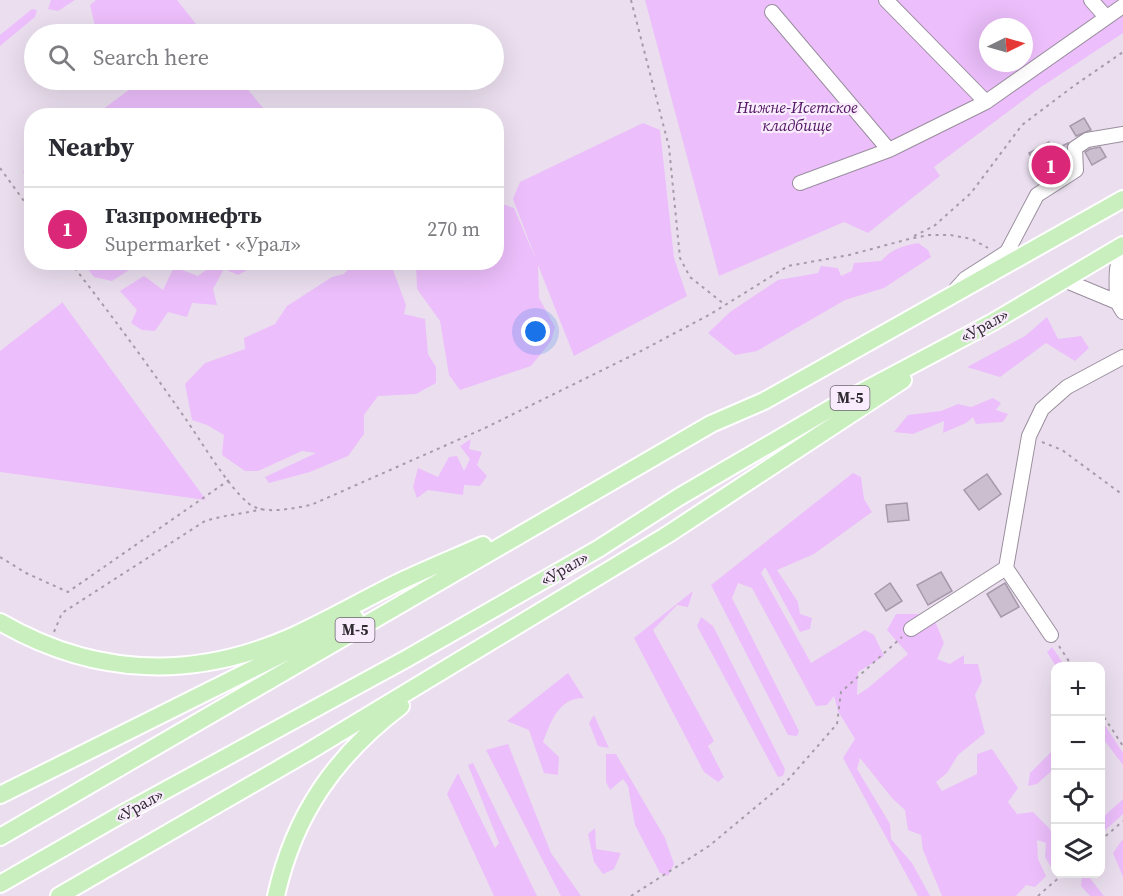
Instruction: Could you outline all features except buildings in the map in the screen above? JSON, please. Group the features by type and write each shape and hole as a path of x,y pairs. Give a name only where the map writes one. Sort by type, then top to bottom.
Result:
{"main road":[{"name":"М-5","path":"0,837 711,424 764,401 1123,200"},
{"name":"«Урал»","path":"0,884 598,549 679,497 833,406 993,322 1123,245"},
{"path":"60,896 308,752 667,535 993,322"},
{"path":"0,795 345,624 565,500 711,424"},
{"path":"0,622 51,646 106,662 142,667 178,666 216,661 249,653 294,636 397,583 489,543"},
{"path":"276,896 281,873 297,830 315,796 338,765 372,728 446,668"}],"lane":[{"path":"886,0 986,102"},
{"path":"1091,0 1106,17"},
{"path":"800,183 889,150 986,102 1123,6"},
{"path":"772,12 889,150"},
{"path":"949,298 965,279 1007,252 1037,195 1076,170 1075,148 1088,140 1123,134"},
{"path":"1120,307 1117,273 1120,254 1123,250"},
{"path":"1064,280 1120,307"},
{"path":"1051,635 1006,568 1029,436 1042,409 1067,387 1123,357"},
{"path":"911,629 1006,568"}],"path":[{"path":"631,0 669,147 680,258 690,277 724,304"},
{"path":"909,238 934,226 970,193 1022,125 1075,84 1123,52"},
{"path":"0,168 24,201"},
{"path":"51,646 55,628 62,613 205,521 262,509 285,509 310,505 474,433 639,352 709,315 788,266 849,255 909,238 929,235 950,235 972,239 996,253 1007,252"},
{"path":"76,270 131,341 229,480 249,504 262,509"},
{"path":"1029,436 1062,450 1123,495"},
{"path":"0,557 26,573 68,592 229,480"},
{"path":"631,896 709,846 787,782 837,724 841,692 911,629"},
{"path":"1051,635 1069,662"},
{"path":"1104,716 1123,746"},
{"path":"1105,837 1123,821"},
{"path":"1038,896 1058,878"}],"green space":[{"path":"51,0 75,0 58,11 48,9"},
{"path":"96,0 177,0 196,24 95,24 90,5"},
{"name":"Нижне-Исетское кладбище","path":"645,0 1123,0 1123,33 1041,87 934,167 940,176 868,233 844,222 719,276"},
{"path":"32,9 37,10 35,17 0,46 0,35"},
{"path":"129,90 248,90 263,108 104,108"},
{"path":"643,123 660,130 674,258 687,296 574,356 538,265 539,298 555,327 551,341 531,366 460,390 449,375 440,321 417,289 416,270 504,270 504,204 514,208 537,262 513,199 520,182"},
{"path":"918,243 928,250 931,257 884,288 845,300 757,351 735,355 708,333 730,312 778,280 818,273 821,266 838,268 841,276 852,271 854,263 881,261 898,249"},
{"path":"88,270 129,270 112,281 94,277"},
{"path":"173,270 182,270 198,276 206,270 223,270 213,289 217,305 192,303 187,317 168,312 155,331 142,330 131,323 137,310 120,291 144,276 163,290"},
{"path":"226,270 247,270 238,275"},
{"path":"347,270 393,270 406,305 404,314 425,319 428,354 436,367 436,383 416,394 378,396 364,415 364,434 348,456 310,472 269,483 265,477 316,453 302,451 258,471 245,471 222,455 224,435 207,425 192,420 185,384 205,363 245,349 244,338 275,324 287,306 332,277 344,274"},
{"path":"63,302 206,500 0,472 0,351"},
{"path":"1047,317 1058,339 1081,336 1089,348 1075,361 1046,343 1000,377 967,367 1025,336"},
{"path":"993,398 1001,403 996,410 1008,414 1003,422 976,424 973,417 966,423 943,433 944,421 913,434 894,432 908,415 941,411 958,404 971,407"},
{"path":"471,439 469,449 482,452 477,465 487,476 480,486 464,485 463,495 428,490 417,498 413,487 418,468 438,477 449,457 457,456 464,471 470,459 460,446"},
{"path":"853,473 861,477 864,499 872,512 814,554 777,570 798,602 800,614 812,618 810,629 800,632 765,567 761,573 811,663 865,630 874,635 884,656 858,672 857,695 908,654 887,630 896,614 932,614 944,643 937,659 950,664 964,655 964,664 978,664 982,681 975,695 985,733 958,755 947,773 936,782 942,791 977,774 977,754 992,749 1018,788 1008,802 1017,814 1033,812 1051,832 1051,867 1045,857 1046,843 1037,840 1038,859 1046,876 1035,887 1026,885 1016,896 942,896 923,850 921,835 908,830 905,810 892,798 860,758 857,769 890,824 891,839 912,863 930,896 918,896 843,758 855,739 838,711 834,696 827,705 816,706 752,588 738,583 732,598 799,731 797,736 788,735 711,585"},
{"path":"693,591 688,607 677,605 653,630 714,741 708,746 724,777 718,782 704,772 634,638"},
{"path":"701,617 713,626 785,769 783,776 778,777 697,626"},
{"path":"1052,647 1062,662 1053,662 1047,652"},
{"path":"568,673 584,698 568,702 553,719 543,742 559,757 558,775 544,773 529,730 507,721"},
{"path":"594,715 609,748 598,746 589,723"},
{"path":"1105,725 1123,753 1123,765 1105,741"},
{"path":"508,744 551,853 581,896 561,896 486,750"},
{"path":"1051,752 1051,772 1037,784 1028,786 1030,773"},
{"path":"606,754 616,754 665,838 674,864 668,876 660,873 635,825 628,786 623,779 610,790 606,782"},
{"path":"473,763 537,896 494,896 447,794 458,773 495,848 499,843 468,765"},
{"path":"1123,799 1123,814 1105,830 1105,815"},
{"path":"595,828 596,849 621,853 614,869 603,874 594,862 588,834"},
{"path":"1123,841 1123,877 1113,853"},
{"path":"1082,878 1090,878 1104,896 1090,896 1081,886"}],"place":[{"name":"Газпромнефть","path":"1051,165"}]}
